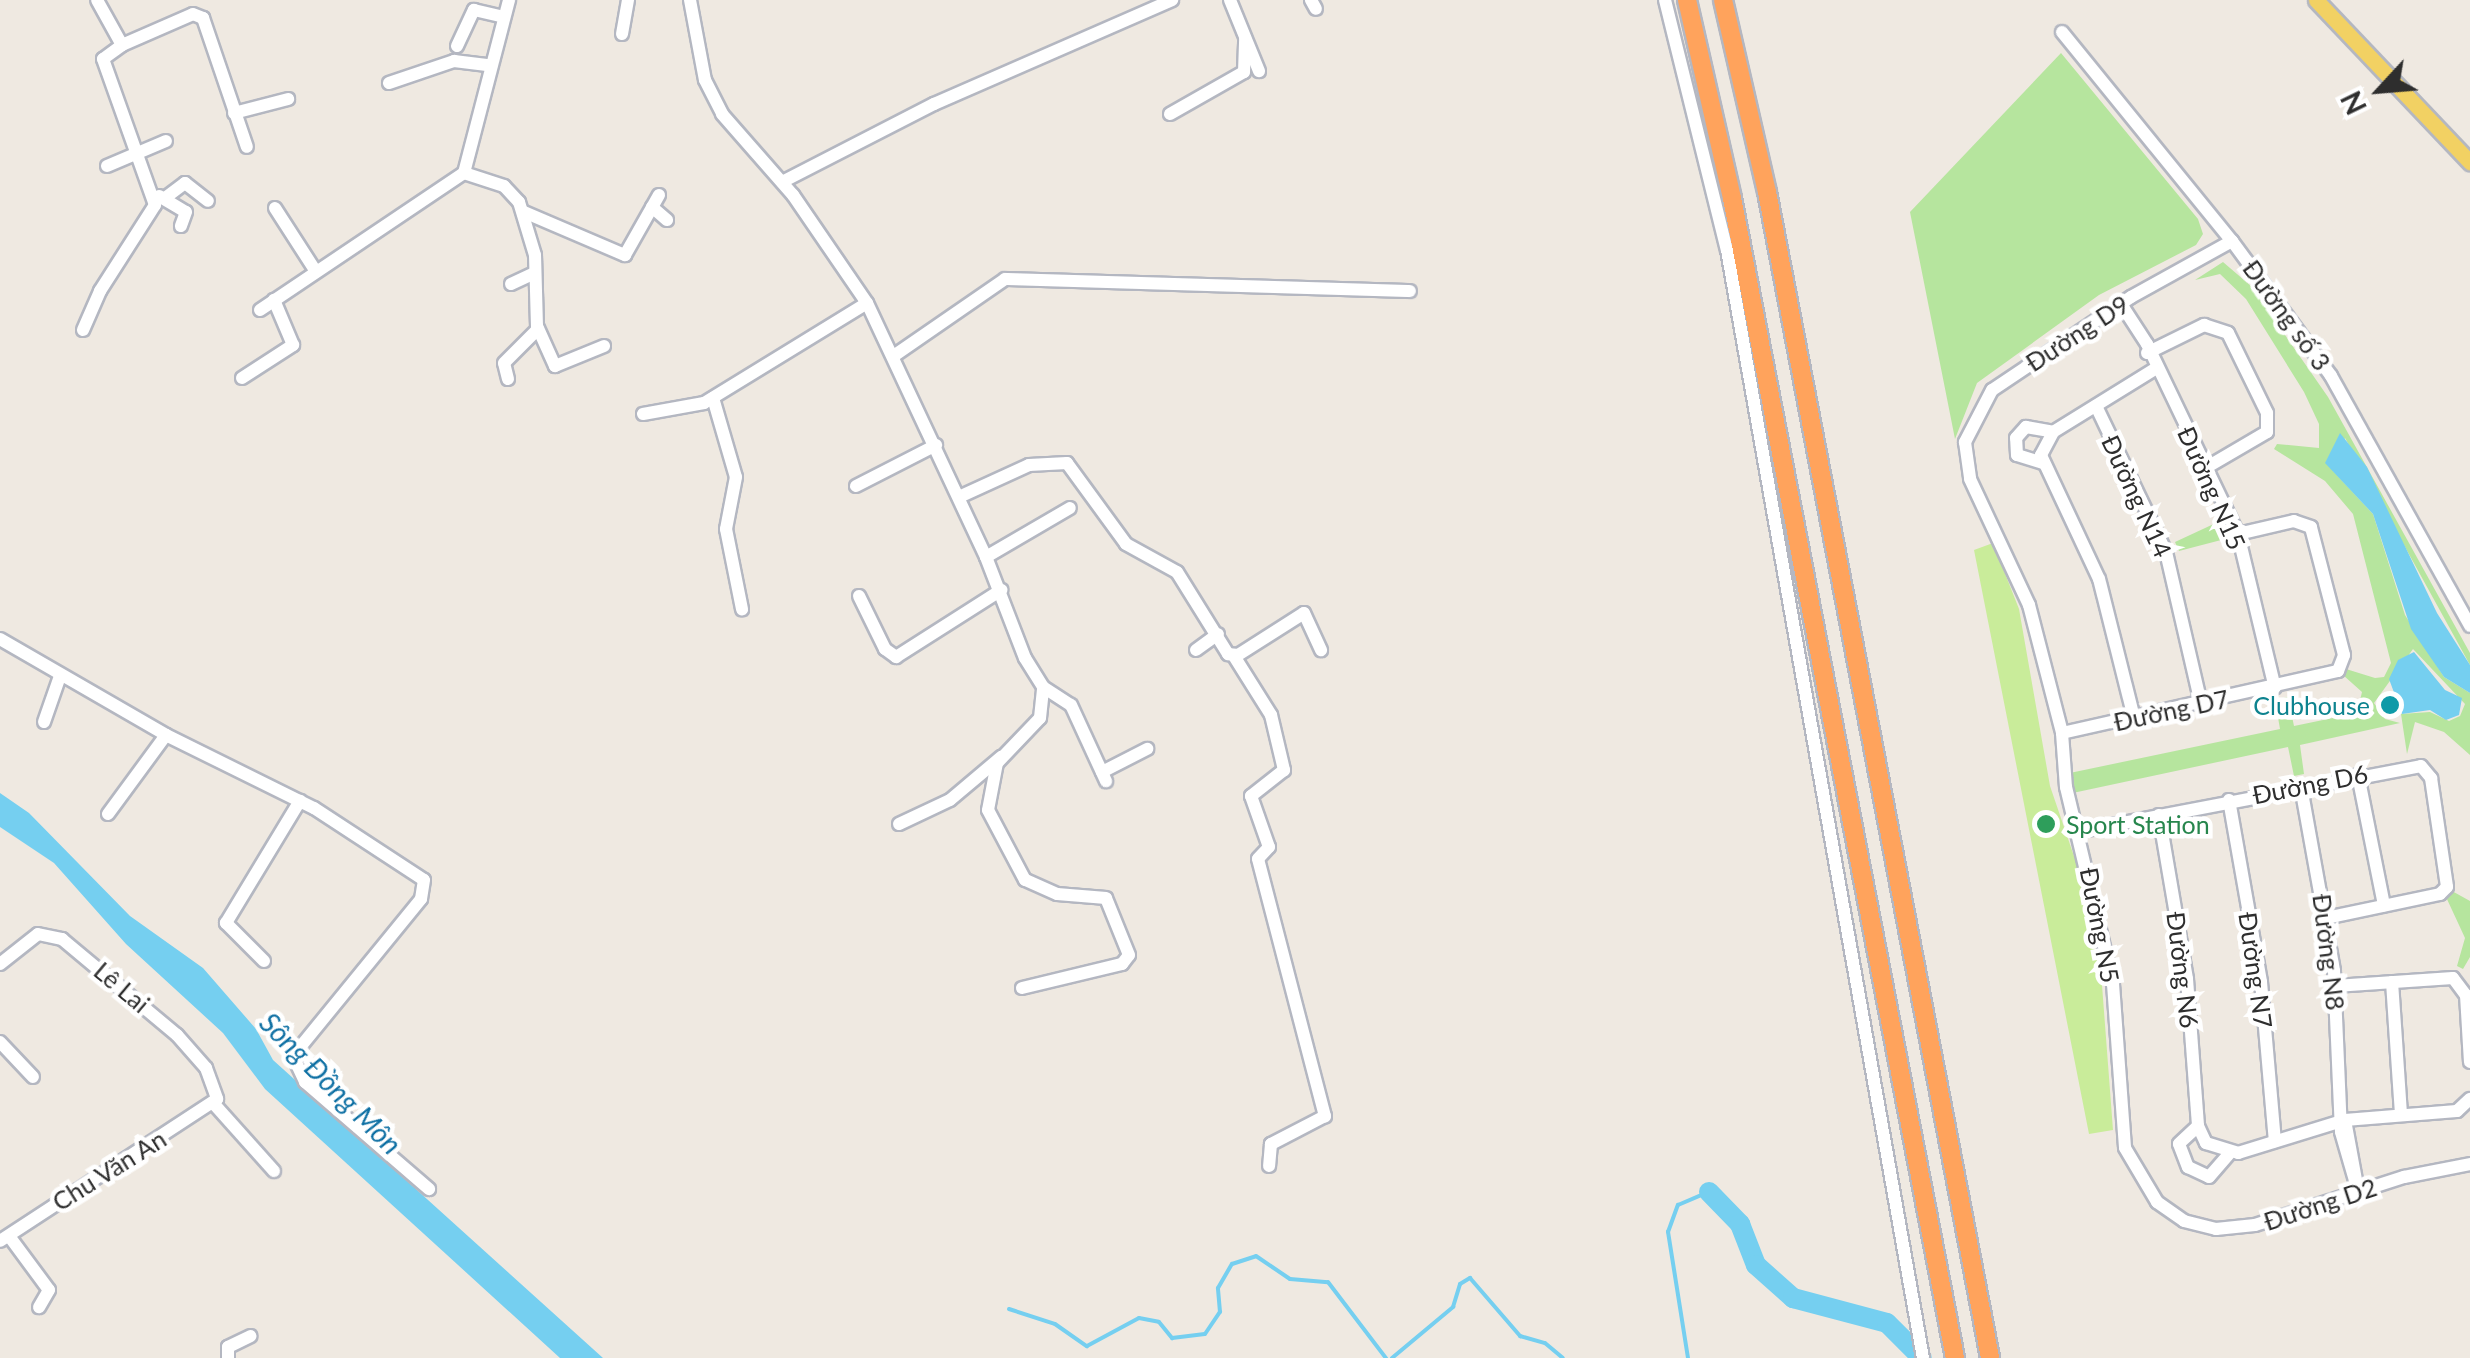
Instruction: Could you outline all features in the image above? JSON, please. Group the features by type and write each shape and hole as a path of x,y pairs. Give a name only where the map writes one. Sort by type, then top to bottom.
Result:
{"highway":[{"path":"1687,0 1732,198 1955,1358"},
{"path":"1723,0 1770,210 1990,1354"}],"main road":[{"path":"2316,0 2470,162"}],"street":[{"path":"97,0 122,45"},
{"path":"260,310 464,173 509,0"},
{"path":"622,34 628,0"},
{"path":"690,0 705,80 739,138 782,182 867,302 986,556 1025,658 1044,687 1072,705 1104,776 1147,749"},
{"path":"782,182 934,104 1172,0"},
{"path":"1230,0 1259,72"},
{"path":"1666,0 1727,250 1922,1358"},
{"path":"457,46 474,10 504,18"},
{"path":"181,226 186,212 160,196 136,153 103,60 122,45 193,14 203,18 247,148"},
{"name":"Đường số 3","path":"2062,32 2232,240 2379,452 2470,626"},
{"path":"1170,114 1244,72 1245,38"},
{"path":"390,83 454,61 489,65"},
{"path":"234,113 288,99"},
{"path":"107,166 166,141"},
{"path":"464,173 504,186 524,212 535,273 538,329 557,368 604,346"},
{"path":"83,330 100,291 160,196 185,183 208,201"},
{"path":"524,212 625,255 652,205"},
{"path":"652,205 667,220"},
{"path":"652,205 652,236"},
{"path":"274,208 316,270"},
{"name":"Đường D9","path":"1965,460 1967,433 1987,395 2121,304 2232,240"},
{"path":"510,284 535,273"},
{"path":"895,356 1006,279 1410,291"},
{"path":"242,378 294,345 274,300"},
{"path":"643,414 682,411 713,398 867,302"},
{"name":"Đường N15","path":"2121,304 2238,534 2275,688"},
{"path":"2146,353 2214,325 2228,333 2267,414 2267,432 2207,467"},
{"path":"508,380 504,362 538,329"},
{"path":"2043,463 2042,446 2053,432 2154,369"},
{"path":"713,398 736,477 726,529 742,609"},
{"name":"Đường N14","path":"2096,406 2166,552 2201,704"},
{"path":"2053,432 2026,427 2016,438 2017,455 2035,455 2043,463 2099,579 2134,718"},
{"path":"856,486 936,445"},
{"name":"Đường N5","path":"1965,460 2029,605 2062,733 2066,787 2081,831 2113,984 2124,1148 2144,1188 2171,1214"},
{"path":"959,498 1029,465 1068,464 1126,544 1177,572 1234,656 1272,728 1284,774 1251,796 1269,847 1258,859 1325,1116 1271,1144 1270,1166"},
{"path":"986,556 1070,508"},
{"name":"Đường D7","path":"2062,733 2338,671 2344,655 2311,527 2294,521 2238,534"},
{"path":"859,596 885,649 896,657 1000,590"},
{"path":"1234,656 1302,614 1321,650"},
{"path":"1196,650 1218,634"},
{"path":"0,639 166,735 300,801 399,860 426,886 292,1056 305,1082 428,1189"},
{"path":"44,722 60,676"},
{"path":"900,824 950,800 1001,756 1040,718 1044,687"},
{"path":"108,814 166,735"},
{"path":"1001,756 988,810 1022,878 1057,894 1106,898 1129,952 1122,964 1022,988"},
{"name":"Đường D6","path":"2081,831 2420,766 2431,778 2447,887 2440,894 2384,905"},
{"path":"2326,918 2384,905 2358,775"},
{"name":"Đường N8","path":"2301,786 2335,986 2345,1120 2341,1132 2358,1190"},
{"name":"Đường N7","path":"2229,800 2261,982 2275,1141"},
{"path":"264,962 226,930 226,923 300,801"},
{"name":"Đường N6","path":"2159,815 2188,979 2198,1126 2180,1144 2188,1166 2209,1177 2229,1154"},
{"name":"Lê Lai","path":"0,964 38,934 62,938 178,1035 206,1068 216,1102 274,1171"},
{"path":"2392,982 2401,1114"},
{"path":"2335,986 2460,982 2470,1062"},
{"path":"0,1042 32,1077"},
{"path":"2198,1126 2206,1143 2229,1154 2345,1120 2457,1111 2469,1101"},
{"name":"Chu Văn An","path":"4,1238 216,1102"},
{"name":"Đường D2","path":"2171,1214 2200,1227 2230,1229 2358,1190 2470,1164"},
{"path":"4,1238 48,1290 39,1307"},
{"path":"228,1358 228,1347 251,1336"}],"green space":[{"path":"2061,53 2198,219 2203,234 2196,245 2099,295 1977,383 1955,439 1910,212"},
{"path":"2223,262 2251,286 2328,397 2470,653 2470,665 2345,438 2333,471 2373,514 2405,615 2444,677 2470,693 2470,755 2444,732 2415,722 2407,754 2401,714 2430,712 2449,721 2460,716 2465,704 2413,649 2374,703 2385,719 2400,723 2300,745 2304,774 2294,776 2288,747 2068,794 2065,774 2280,729 2275,700 2288,697 2294,726 2357,713 2362,692 2343,675 2346,669 2384,677 2391,663 2353,514 2325,481 2274,449 2277,444 2319,448 2319,424 2304,392 2246,299 2220,274 2195,280"},
{"path":"2218,522 2225,539 2179,551 2175,542"},
{"name":"Sport Station","path":"1993,543 2019,609 2050,786 2076,862 2102,985 2113,1130 2089,1134 1974,550"},
{"path":"2452,891 2470,901 2470,957 2463,969 2457,966 2465,938 2446,897"}],"water":[{"path":"2340,433 2367,467 2437,613 2470,665 2470,693 2444,677 2411,629 2373,514 2325,463"},
{"path":"2414,652 2445,690 2462,698 2459,715 2446,720 2430,710 2402,714 2389,679 2398,660"},
{"name":"Sông Đồng Môn","path":"0,793 29,813 130,916 203,968 256,1029 273,1060 603,1358 560,1358 265,1089 223,1033 126,944 54,863 0,827"}],"waterway":[{"path":"1688,1358 1668,1232 1678,1205 1709,1192"},
{"path":"1709,1192 1740,1224 1756,1265 1793,1298 1887,1323 1922,1358"},
{"path":"1009,1309 1055,1324 1087,1346 1139,1318 1159,1322 1172,1338 1205,1334 1220,1312 1218,1288 1232,1264 1256,1256 1290,1279 1328,1282 1386,1358"},
{"path":"1392,1358 1453,1307 1460,1284 1470,1278 1520,1336 1545,1343 1563,1358"}],"place":[{"name":"Clubhouse","path":"2390,705"},
{"name":"Sport Station","path":"2046,824"}]}
